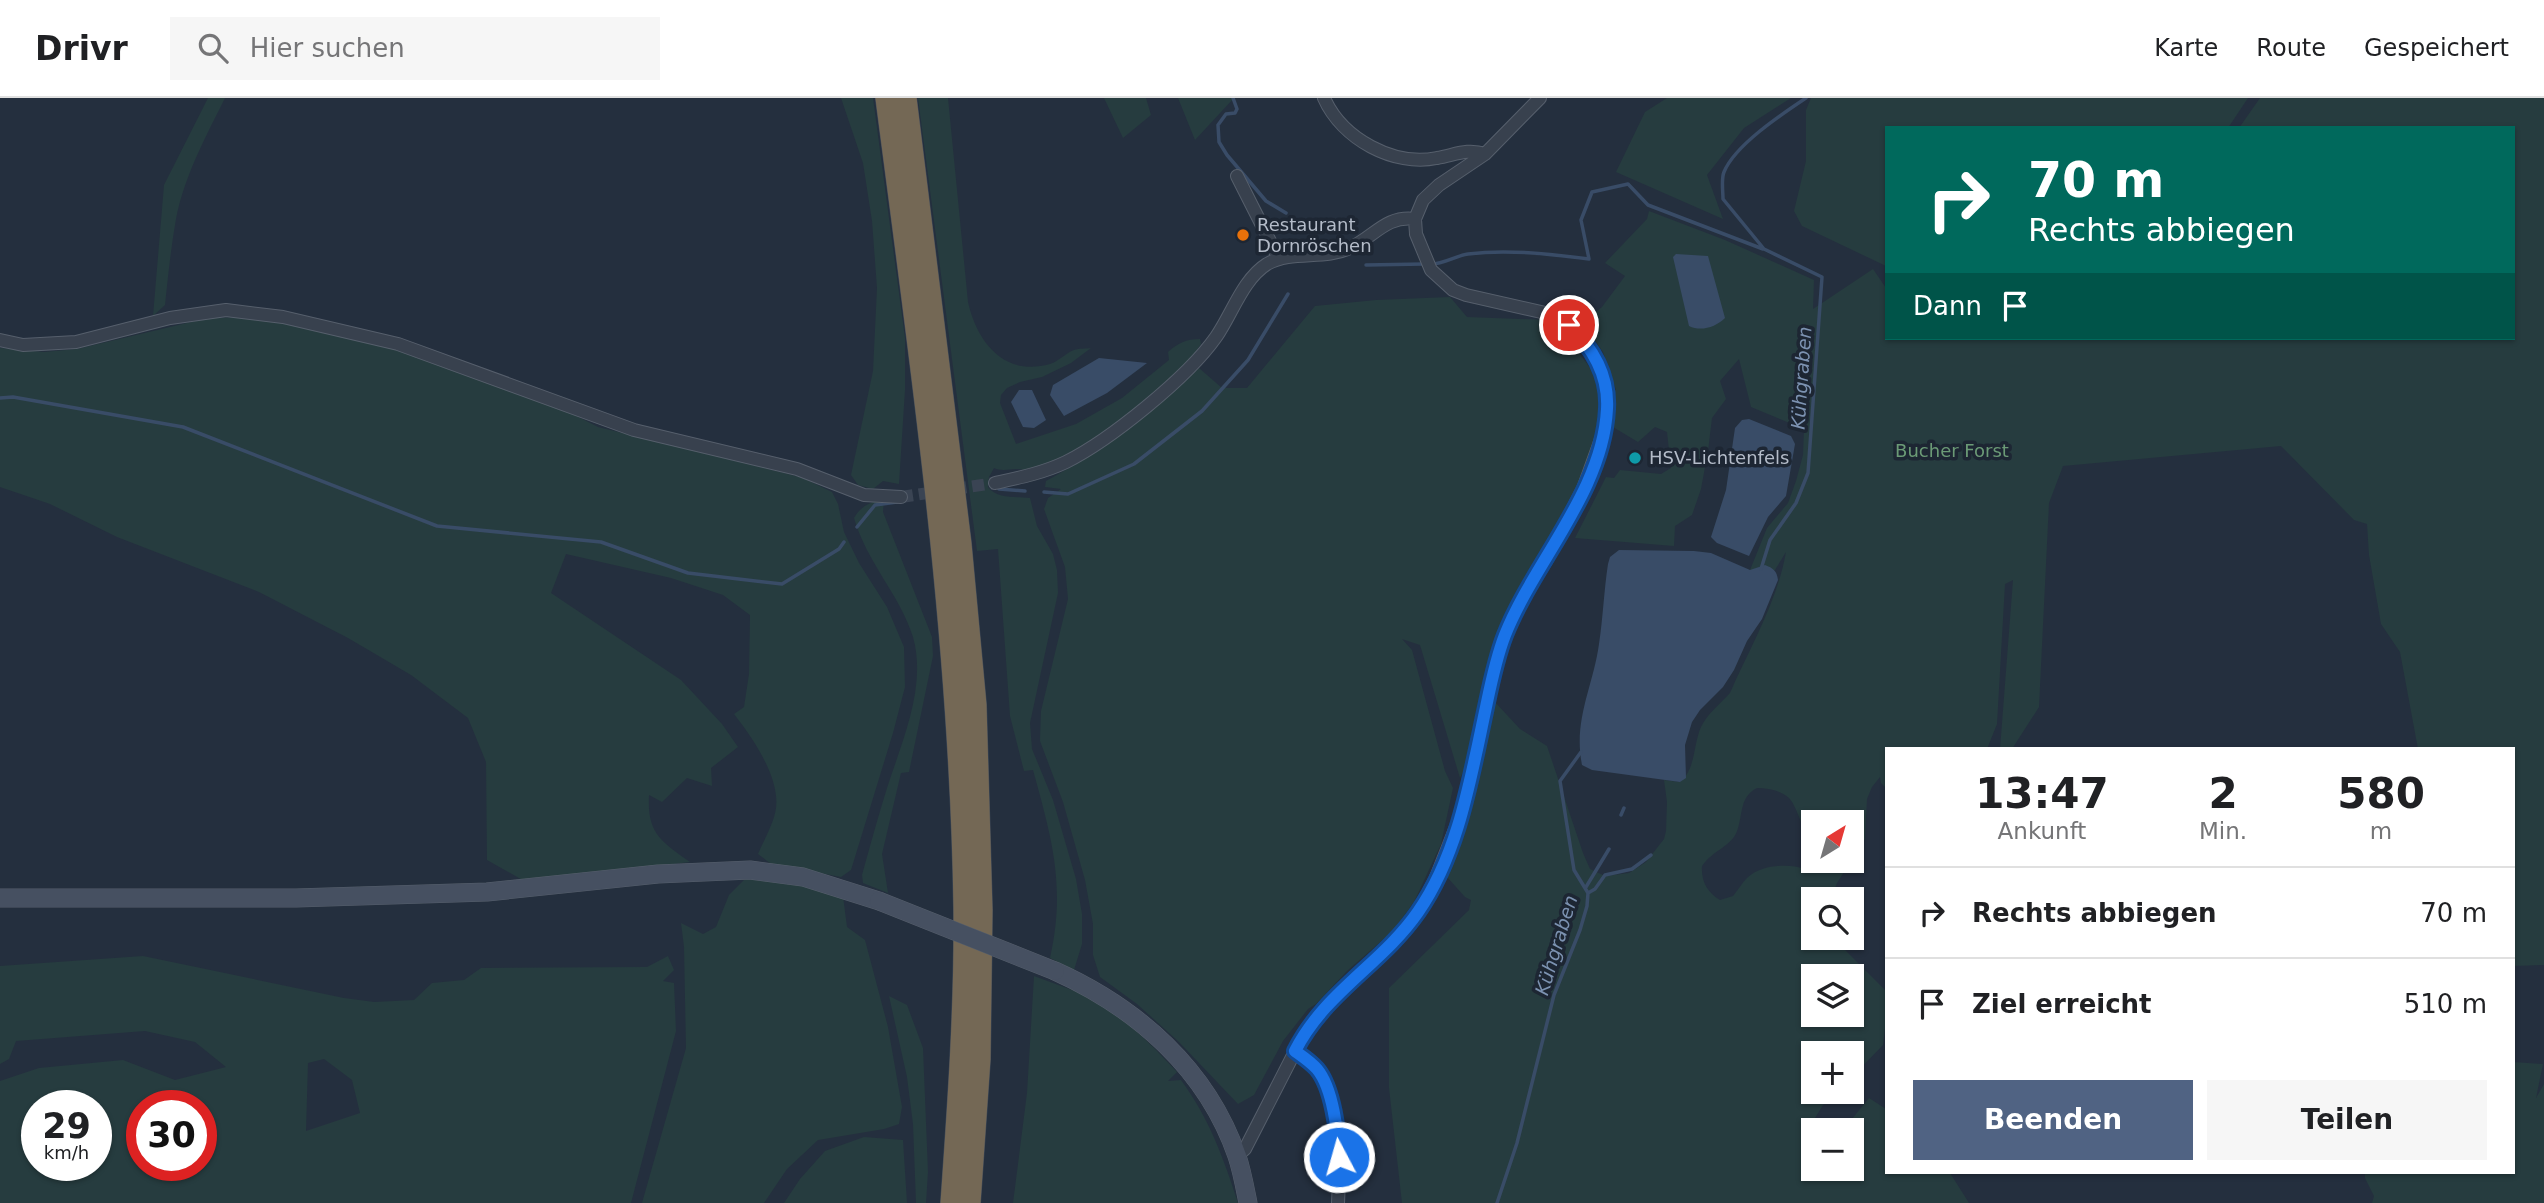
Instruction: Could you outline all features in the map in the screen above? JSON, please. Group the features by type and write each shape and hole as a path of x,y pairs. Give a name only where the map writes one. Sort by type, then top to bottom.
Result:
{"highway":[{"path":"887,98 949,603 957,709 965,910 963,1016 952,1203"},
{"path":"905,98 957,516 975,705 981,911 979,1059 969,1203"}],"street":[{"path":"1324,98 1347,128 1388,155 1414,160 1470,150 1485,154"},
{"path":"1237,1156 1245,1149 1306,1030 1323,1008 1394,941 1418,912 1449,848 1465,804 1495,667 1505,636 1522,599 1546,561 1583,489 1604,431 1607,396 1601,371 1590,348 1569,325 1543,312 1453,290 1429,265 1416,234 1415,219 1420,203 1431,192 1485,154 1540,98"},
{"path":"1237,176 1279,259"},
{"path":"995,483 1049,469 1082,453 1129,420 1177,379 1203,352 1258,271 1279,259 1340,252 1358,244 1393,220 1415,219"},
{"path":"0,340 23,345 76,342 170,318 226,310 283,317 398,344 634,430 797,469 864,495 901,496"},
{"path":"0,898 296,898 474,892 658,874 750,870 803,877 879,901 1055,971 1101,993 1162,1040 1206,1094 1237,1156 1248,1203"},
{"path":"1295,1051 1318,1070 1327,1090 1338,1134 1338,1203"}],"green space":[{"path":"208,98 225,98 184,188 174,230 165,305 153,316 164,185"},
{"path":"841,98 873,98 905,338 905,390 899,484 883,481 873,489 858,485 851,475 873,371 877,288 872,221 863,163"},
{"path":"918,98 948,98 968,302 972,317 986,343 1006,361 1034,367 1053,363 1074,350 1091,348 1071,363 1042,377 1020,382 1007,388 1001,395 1000,403 1016,444 1076,424 1122,398 1169,360 1168,352 1175,346 1195,339 1200,339 1201,344 1190,359 1158,390 1084,446 1058,461 1027,471 994,468 989,477 988,487 997,494 1030,498 1037,526 1053,554 1057,570 1058,593 1030,723 1032,749 1053,800 1076,879 1082,914 1082,944 1074,970 1050,958 1057,908 1055,863 1033,770 1024,771 1010,716 998,549 977,551"},
{"path":"1104,98 1146,98 1151,115 1123,138"},
{"path":"1178,98 1234,98 1195,140"},
{"path":"1667,98 1791,98 1744,128 1707,175 1723,219 1616,172 1645,112"},
{"path":"1811,98 2248,98 2229,126 1885,126 1885,266 1802,226 1794,211 1806,161 1806,110"},
{"name":"Bucher Forst","path":"2260,98 2544,98 2544,965 2515,966 2515,747 2418,747 2400,652 2381,624 2369,555 2367,524 2354,520 2281,446 2063,466 2049,503 2039,707 2013,747 2000,747 2013,580 2005,584 1997,724 1988,747 1885,747 1885,787 1880,777 1867,799 1864,841 1864,810 1801,810 1801,822 1789,798 1770,789 1757,788 1744,801 1735,836 1702,866 1706,886 1720,900 1733,896 1753,873 1768,867 1793,866 1801,868 1801,873 1843,873 1836,887 1801,887 1801,950 1845,950 1859,964 1801,964 1801,1027 1864,1027 1864,969 1885,990 1883,1045 1864,1065 1864,1041 1801,1041 1801,1104 1824,1104 1815,1118 1801,1118 1801,1181 1864,1181 1864,1118 1853,1118 1869,1098 1885,1108 1885,1174 1951,1174 1969,1203 1402,1203 1389,1088 1389,988 1469,910 1471,900 1447,877 1474,786 1494,701 1520,729 1547,746 1590,869 1605,876 1629,873 1646,862 1664,839 1667,802 1664,780 1680,782 1689,770 1701,727 1730,693 1762,624 1782,571 1786,552 1775,570 1750,570 1767,528 1788,503 1803,455 1804,429 1751,407 1739,359 1720,381 1726,399 1712,418 1701,489 1692,515 1675,526 1674,546 1575,538 1606,477 1614,478 1620,470 1661,474 1671,468 1667,432 1655,427 1638,442 1608,424 1609,391 1616,390 1603,352 1582,323 1602,307 1625,276 1605,263 1647,219 1649,211 1725,240 1814,280 1813,309 1873,269 1885,287 1885,340 2515,340 2515,126 2240,126"},
{"path":"1450,297 1467,317 1548,320 1559,327 1600,381 1602,407 1598,428 1581,487 1510,606 1492,651 1465,768 1460,778 1420,645 1402,639 1412,650 1445,771 1453,788 1441,844 1414,902 1393,931 1308,1009 1283,1041 1254,1095 1238,1104 1179,1042 1137,1004 1100,977 1093,955 1093,924 1085,880 1063,802 1040,741 1041,711 1068,599 1065,567 1044,509 1048,498 1061,489 1045,487 1046,481 1127,430 1199,368 1222,388 1247,388 1315,306"},
{"path":"255,317 361,339 420,356 561,408 598,427 803,478 832,492 838,504 844,532 859,563 887,607 904,647 905,687 851,870 841,877 771,864 758,854 773,820 776,796 774,783 763,758 734,714 744,707 749,674 750,615 723,595 671,578 566,554 551,593 681,680 722,724 738,747 711,768 712,786 687,778 662,802 649,795 653,828 664,842 690,862 526,882 487,860 486,762 468,718 411,675 348,638 259,592 117,537 50,504 0,487 0,348 44,352 77,349 208,318"},
{"path":"884,499 883,512 932,637 933,656 909,772 901,773 882,854 888,893 863,883 862,875 911,714 917,656 907,622 867,550 854,518 866,505"},
{"path":"745,879 799,884 843,896 847,927 865,940 888,1027 902,1107 899,1124 818,1140 787,1169 764,1203 642,1203 686,1048 681,923 703,934 716,927 729,895"},
{"path":"143,956 374,1002 414,1000 432,983 464,980 481,968 647,967 668,956 674,970 663,981 674,983 676,1031 631,1203 0,1203 0,1081 39,1068 123,1060 175,1080 226,1067 195,1042 145,1031 16,1041 9,1059 0,1064 0,966","holes":["324,1059 352,1080 360,1113 306,1131 308,1063"]},
{"path":"1034,976 1080,993 1107,1008 1144,1038 1177,1072 1168,1081 1181,1080 1200,1109 1221,1155 1238,1203 1013,1203 1027,1093"},
{"path":"889,996 907,1005 923,1048 928,1172 926,1203 916,1203 913,1124 907,1077"},
{"path":"2515,1062 2543,1064 2536,1098 2544,1084 2544,1203 2372,1203 2374,1196 2365,1174 2515,1174"},
{"path":"864,1137 903,1140 907,1203 784,1203 800,1179 825,1151"}],"water":[{"path":"1676,254 1708,256 1725,318 1717,324 1708,328 1689,326 1673,257"},
{"path":"1099,358 1147,363 1107,393 1064,416 1050,395 1053,385"},
{"path":"1019,390 1032,390 1046,420 1034,428 1023,427 1011,402"},
{"path":"1749,419 1791,436 1795,444 1786,496 1768,517 1749,556 1717,543 1711,537 1726,490 1735,428 1742,420"},
{"path":"1619,550 1711,553 1750,570 1765,565 1770,567 1778,580 1762,619 1747,641 1734,670 1723,687 1692,722 1685,745 1686,778 1680,782 1592,770 1582,765 1580,733 1599,644 1608,564 1610,557"}],"waterway":[{"path":"1233,98 1237,109 1235,113 1226,114 1218,125 1219,142 1266,201 1286,213"},
{"name":"Kühgraben","path":"1761,569 1770,540 1796,503 1808,473 1822,277 1764,249 1723,199 1723,178 1730,162 1748,141 1806,98"},
{"path":"1431,264 1468,254 1498,252 1589,259 1581,220 1592,192 1628,184 1648,205 1763,249"},
{"path":"1366,265 1424,264"},
{"path":"1044,492 1068,494 1134,464 1202,411 1248,360 1288,294"},
{"path":"0,398 13,397 183,427 437,526 601,542 688,573 782,584 839,549 844,542"},
{"path":"999,489 1025,491"},
{"path":"857,527 875,505 897,502"},
{"name":"Kühgraben","path":"1497,1203 1517,1143 1554,995 1587,906 1588,893 1574,870 1560,781 1581,752"},
{"path":"1621,815 1624,808"},
{"path":"1586,887 1609,849"},
{"path":"1588,893 1595,889 1605,875 1632,869 1651,855"}],"tunnel":[{"path":"901,497 995,483"}],"place":[{"name":"Restaurant Dornröschen","path":"1243,235"},
{"name":"HSV-Lichtenfels","path":"1635,458"}],"route":[{"path":"1339,1157 1338,1134 1327,1090 1318,1070 1295,1051 1306,1030 1323,1008 1394,941 1418,912 1435,880 1465,804 1495,667 1505,636 1522,599 1546,561 1591,472 1604,431 1607,396 1597,360 1569,325"}]}
